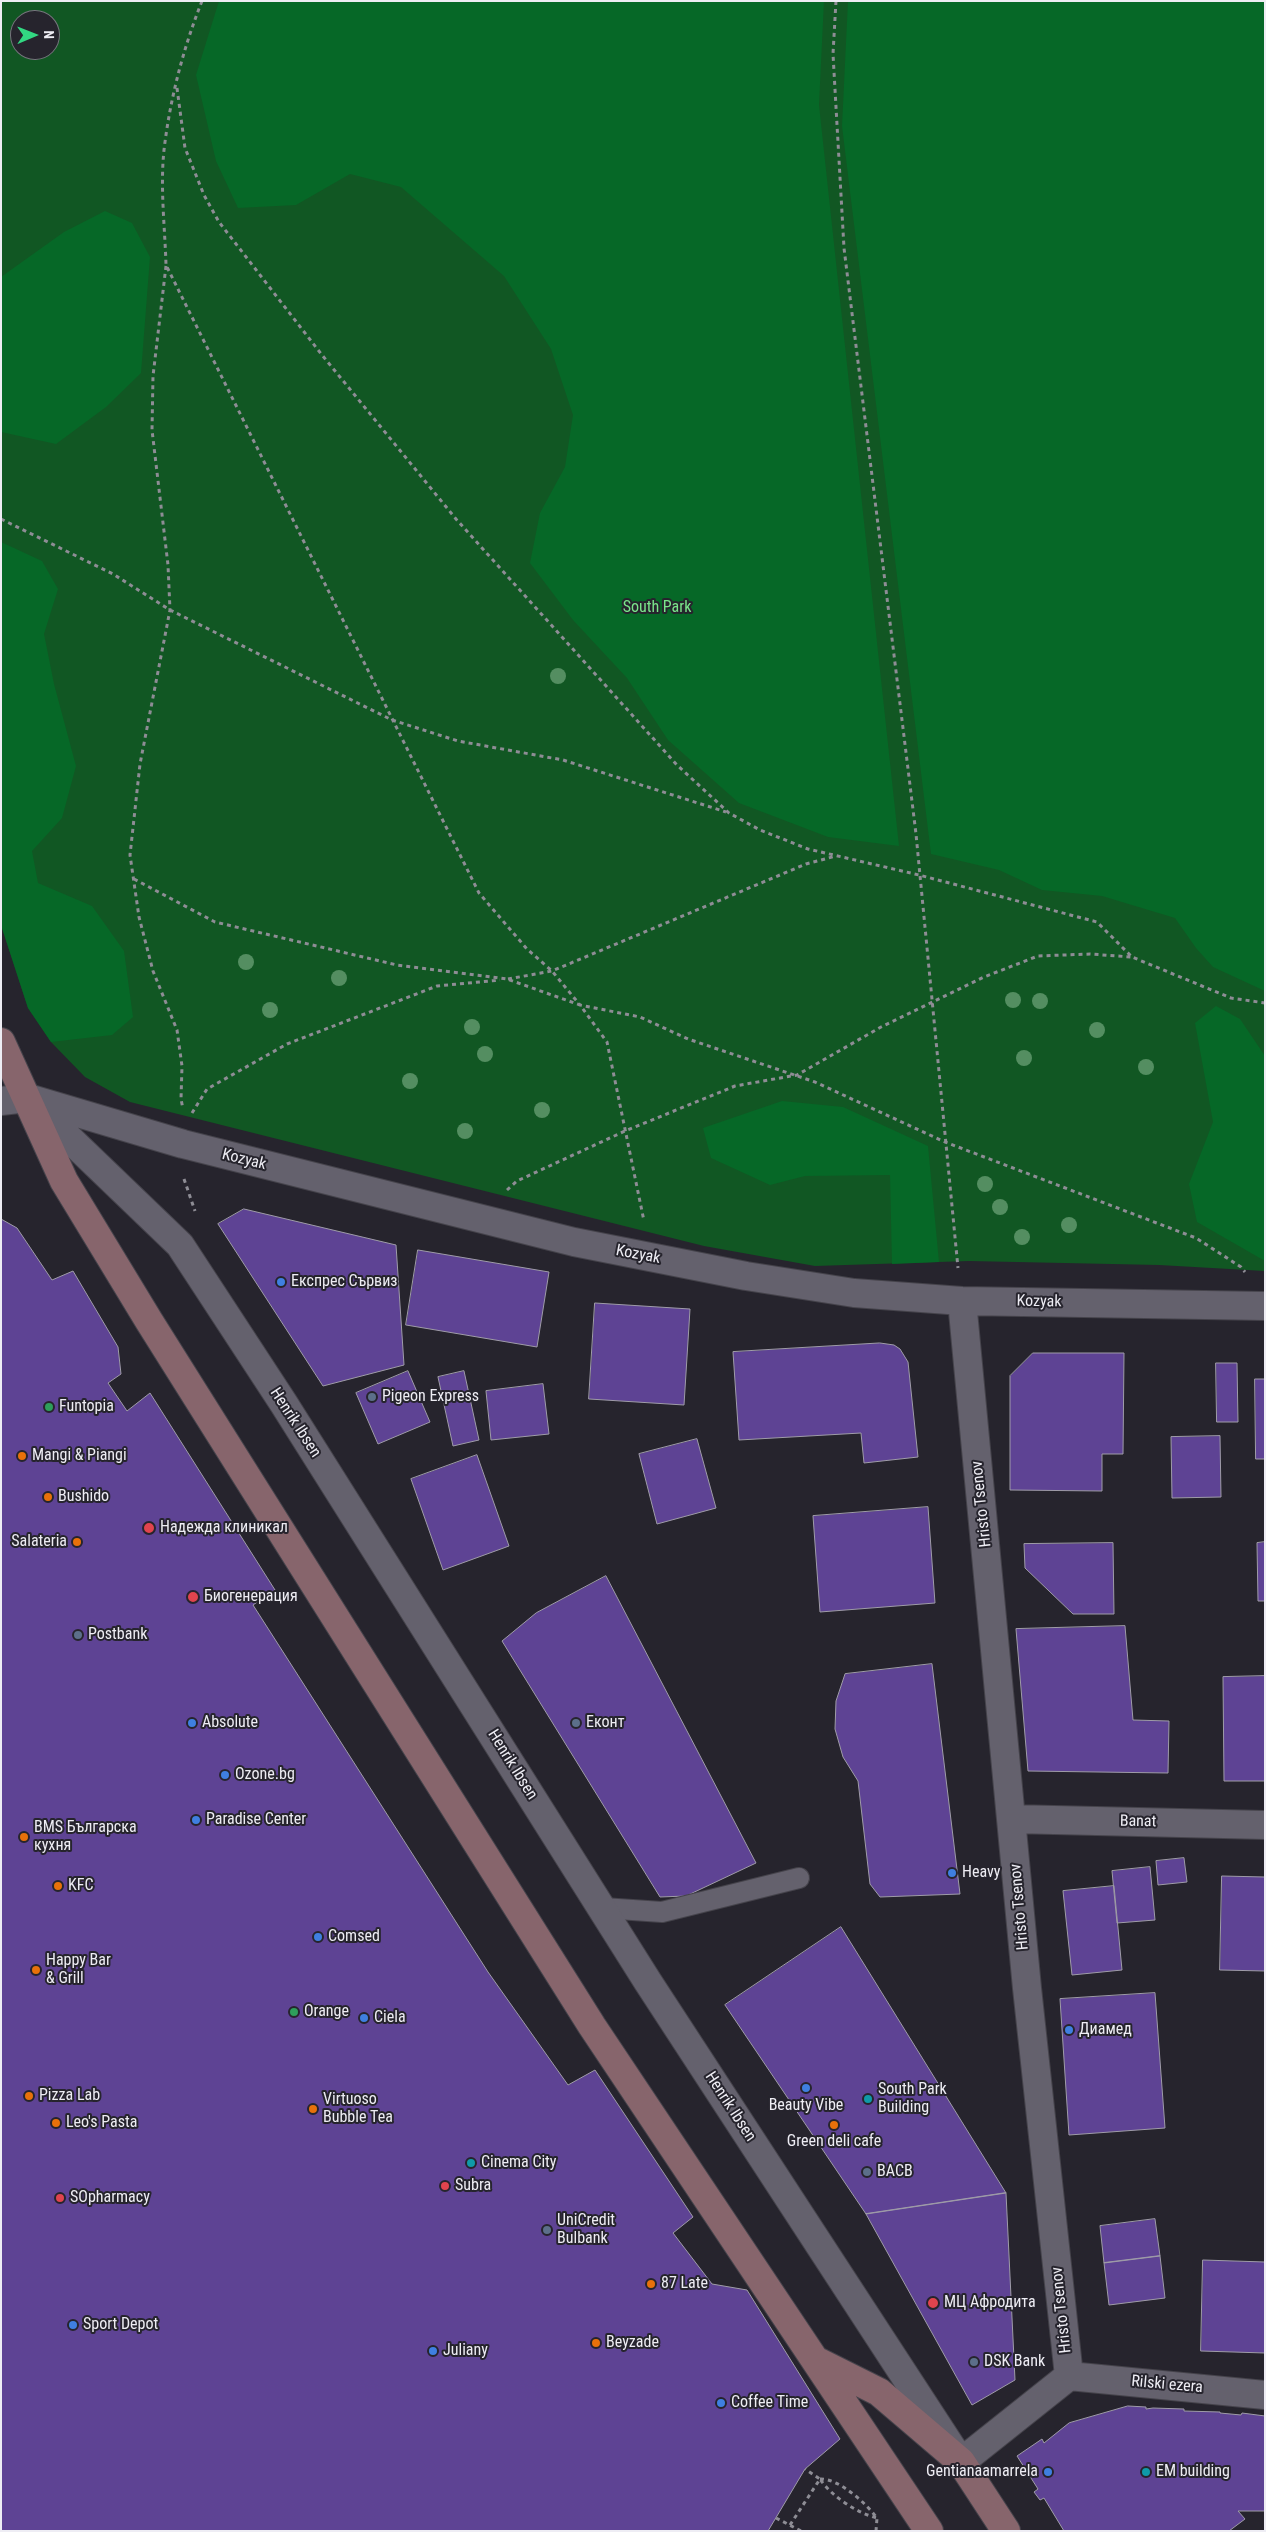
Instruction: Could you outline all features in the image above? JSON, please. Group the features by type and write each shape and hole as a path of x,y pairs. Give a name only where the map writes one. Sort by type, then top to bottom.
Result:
{"main road":[{"name":"Henrik Ibsen","path":"1,1042 14,1099 149,1321 592,2026 929,2531"},
{"name":"Henrik Ibsen","path":"816,2360 879,2392 961,2462 1006,2531"}],"street":[{"name":"Kozyak","path":"14,1099 183,1144 574,1242 746,1276 854,1293 962,1301 1265,1306"},
{"name":"Henrik Ibsen","path":"14,1099 180,1245 284,1404 659,1998 961,2462"},
{"name":"Hristo Tsenov","path":"961,2462 1069,2376 1027,1988 962,1301"},
{"name":"Banat","path":"1012,1819 1265,1825"},
{"name":"Rilski ezera","path":"1069,2376 1265,2394"}],"lane":[{"path":"602,1908 662,1912 799,1878"}],"path":[{"path":"184,1114 181,1099 182,1066 177,1030 153,971 139,917 130,855 140,764 170,610 168,565 152,430 153,376 166,265 164,151 176,84 190,32 202,1"},
{"path":"836,1 833,54 844,248 919,875 962,1301"},
{"path":"176,84 185,148 204,195 220,222 322,355 456,519 677,765 729,813"},
{"path":"166,265 479,893 527,949 552,971 607,1042 652,1258"},
{"path":"1,519 113,574 170,610 392,720 458,741 563,760 729,813 768,833 808,849 919,875 1097,922 1132,957"},
{"path":"186,1122 207,1088 287,1044 437,986 507,979 552,971 806,864 837,856"},
{"path":"133,878 215,922 397,965 507,979 580,1005 640,1018 688,1039 815,1082 945,1142 1196,1238 1241,1267 1250,1280"},
{"path":"476,1218 517,1181 625,1131 735,1086 797,1075 881,1028 931,1003 984,977 1038,956 1090,954 1132,957 1231,998 1265,1002"},
{"path":"183,1175 195,1212"},
{"path":"805,2468 820,2479 825,2488 865,2515 877,2518 868,2505 829,2478 820,2479"},
{"path":"790,2525 820,2479"},
{"path":"776,2518 802,2531"}],"green space":[{"name":"South Park","path":"1,1 1265,1 1265,1271 1159,1265 969,1261 815,1266 704,1246 130,1102 85,1077 51,1042 28,1008 1,925"},
{"path":"219,1 824,1 819,105 899,846 828,837 739,803 668,740 627,678 573,620 530,563 540,513 565,467 573,415 551,349 504,276 401,187 350,174 296,205 238,208 216,161 196,75"},
{"path":"848,1 1265,1 1265,991 1213,967 1196,948 1175,918 1102,896 1042,890 999,870 931,854 842,126"},
{"path":"105,211 132,223 150,257 141,373 106,407 56,444 1,432 1,277 64,232"},
{"path":"1,542 42,561 58,589 44,634 54,684 76,766 62,818 32,851 38,883 92,906 124,951 133,1017 112,1035 51,1042 28,1008 1,925"},
{"path":"1216,1006 1240,1019 1265,1056 1265,1261 1197,1222 1189,1184 1213,1122 1195,1023"},
{"path":"782,1101 843,1107 928,1146 939,1262 892,1264 890,1175 805,1176 770,1185 711,1158 703,1128"}],"building":[{"path":"244,1209 396,1245 404,1365 323,1386 218,1224"},
{"name":"Paradise Center","path":"1,1219 17,1228 52,1280 73,1271 118,1347 121,1374 108,1383 127,1411 150,1393 275,1590 253,1605 488,1972 568,2085 595,2070 693,2217 673,2233 712,2284 747,2290 840,2439 805,2469 768,2531 1,2531"},
{"path":"418,1250 549,1272 537,1347 406,1325"},
{"path":"595,1303 690,1309 684,1405 589,1399"},
{"path":"880,1343 894,1345 900,1349 908,1362 918,1457 864,1463 861,1433 739,1440 733,1352"},
{"path":"1033,1353 1124,1353 1123,1454 1102,1454 1102,1491 1010,1490 1010,1376"},
{"path":"1216,1363 1237,1363 1238,1422 1217,1422"},
{"path":"408,1371 430,1422 378,1444 356,1393"},
{"path":"464,1371 479,1440 453,1446 438,1377"},
{"path":"1255,1379 1265,1379 1265,1459 1256,1459"},
{"path":"543,1384 549,1434 491,1440 486,1391"},
{"path":"1220,1436 1221,1497 1172,1498 1171,1437"},
{"path":"697,1439 716,1508 657,1524 639,1454"},
{"path":"477,1455 509,1546 443,1570 411,1479"},
{"path":"928,1507 935,1603 820,1612 813,1516"},
{"path":"1265,1542 1265,1601 1258,1601 1257,1543"},
{"path":"1113,1543 1114,1614 1073,1614 1025,1568 1024,1544"},
{"path":"606,1576 756,1863 686,1896 660,1897 502,1641 536,1613"},
{"path":"1125,1626 1133,1720 1169,1721 1168,1773 1028,1771 1016,1629"},
{"path":"932,1664 960,1894 880,1897 870,1884 858,1781 843,1757 835,1729 836,1701 845,1674"},
{"path":"1265,1676 1265,1781 1224,1781 1223,1677"},
{"path":"1184,1858 1187,1882 1158,1885 1156,1861"},
{"path":"1150,1867 1155,1920 1117,1923 1112,1871"},
{"path":"1222,1876 1265,1877 1265,1971 1220,1970"},
{"path":"1114,1886 1122,1970 1072,1975 1063,1891"},
{"name":"South Park Building","path":"841,1927 1006,2193 866,2214 725,2005"},
{"path":"1155,1993 1165,2128 1069,2135 1060,1999"},
{"path":"1006,2193 1015,2380 972,2405 866,2214"},
{"path":"1155,2219 1160,2256 1104,2263 1100,2226"},
{"path":"1160,2256 1165,2298 1109,2305 1104,2263"},
{"path":"1203,2260 1265,2262 1265,2353 1201,2351"},
{"name":"EM building","path":"1128,2406 1146,2407 1146,2409 1184,2409 1184,2411 1220,2412 1241,2415 1242,2413 1265,2416 1265,2511 1238,2511 1245,2519 1229,2531 1064,2531 1044,2498 1040,2500 1034,2492 1038,2489 1017,2456 1042,2439 1044,2443 1069,2423"}],"place":[{"name":"Експрес Сървиз","path":"281,1282"},
{"name":"Pigeon Express","path":"372,1397"},
{"name":"Funtopia","path":"49,1407"},
{"name":"Mangi & Piangi","path":"22,1456"},
{"name":"Bushido","path":"48,1497"},
{"name":"Надежда клиникал","path":"149,1528"},
{"name":"Salateria","path":"77,1542"},
{"name":"Биогенерация","path":"193,1597"},
{"name":"Postbank","path":"78,1635"},
{"name":"Absolute","path":"192,1723"},
{"name":"Еконт","path":"576,1723"},
{"name":"Ozone.bg","path":"225,1775"},
{"name":"Paradise Center","path":"196,1820"},
{"name":"BMS Българска кухня","path":"24,1837"},
{"name":"Heavy","path":"952,1873"},
{"name":"KFC","path":"58,1886"},
{"name":"Comsed","path":"318,1937"},
{"name":"Happy Bar & Grill","path":"36,1970"},
{"name":"Orange","path":"294,2012"},
{"name":"Ciela","path":"364,2018"},
{"name":"Диамед","path":"1069,2030"},
{"name":"Beauty Vibe","path":"806,2088"},
{"name":"Pizza Lab","path":"29,2096"},
{"name":"South Park Building","path":"868,2099"},
{"name":"Virtuoso Bubble Tea","path":"313,2109"},
{"name":"Leo's Pasta","path":"56,2123"},
{"name":"Green deli cafe","path":"834,2125"},
{"name":"Cinema City","path":"471,2163"},
{"name":"BACB","path":"867,2172"},
{"name":"Subra","path":"445,2186"},
{"name":"SOpharmacy","path":"60,2198"},
{"name":"UniCredit Bulbank","path":"547,2230"},
{"name":"87 Late","path":"651,2284"},
{"name":"МЦ Афродита","path":"933,2303"},
{"name":"Sport Depot","path":"73,2325"},
{"name":"Beyzade","path":"596,2343"},
{"name":"Juliany","path":"433,2351"},
{"name":"DSK Bank","path":"974,2362"},
{"name":"Coffee Time","path":"721,2403"},
{"name":"Gentianaamarrela","path":"1048,2472"},
{"name":"EM building","path":"1146,2472"}]}
